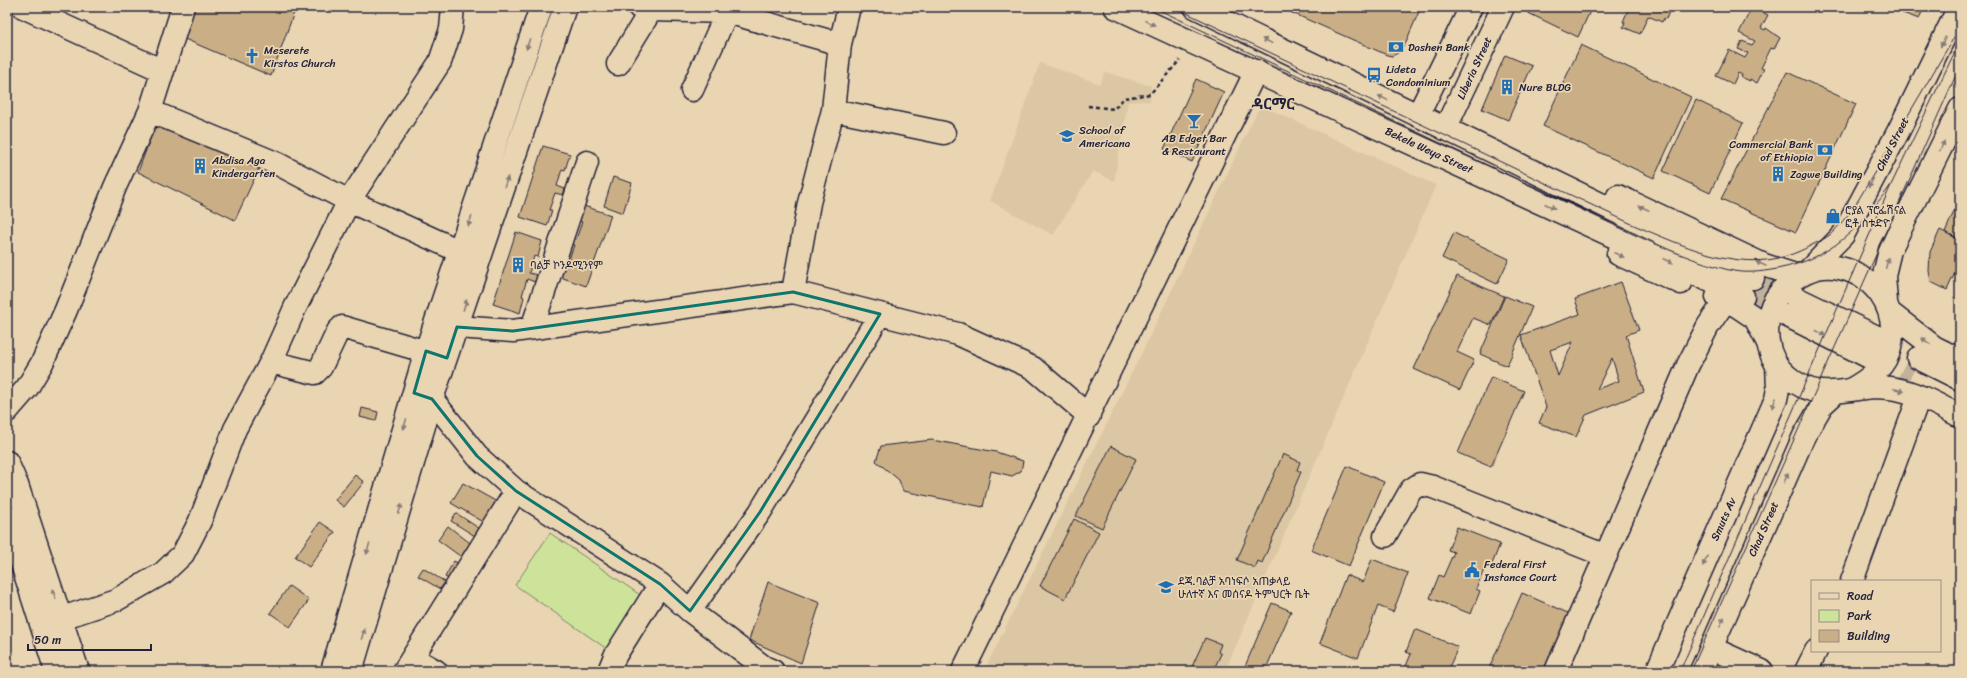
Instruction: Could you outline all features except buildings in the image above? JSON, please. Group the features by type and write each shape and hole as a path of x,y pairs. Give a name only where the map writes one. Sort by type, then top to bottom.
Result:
{"main road":[{"path":"23,7 163,71"},
{"path":"7,411 27,388 42,363 87,261 115,187 150,111 183,7"},
{"path":"62,618 116,600 164,573 183,554 200,521 235,429 271,362 295,308 349,201 440,62 451,29 453,7"},
{"path":"351,671 423,396 426,351 540,7"},
{"path":"332,671 423,396 447,358 565,7"},
{"path":"793,292 808,203 833,110 840,44 850,7"},
{"path":"1115,7 1299,90 1331,114 1444,172 1652,270 1741,292"},
{"path":"1195,7 1465,138 1741,292"},
{"path":"1418,116 1471,7"},
{"name":"Liberia Street","path":"1445,129 1502,7"},
{"name":"Chad Street","path":"1804,273 1843,235 1898,132 1959,7"},
{"path":"618,64 645,8 729,10 840,44"},
{"path":"692,90 729,10"},
{"path":"963,671 1256,71"},
{"path":"833,110 944,133"},
{"path":"1843,391 1873,375 1886,358 1892,338 1884,275 1890,250 1960,110"},
{"path":"150,111 278,164 349,201 459,251"},
{"path":"1465,138 1569,173 1764,265 1804,273 1831,267 1853,272 1870,282 1888,307 1934,347 1960,360"},
{"path":"532,328 587,162"},
{"path":"1769,345 1767,323 1774,301 1780,291 1804,273"},
{"path":"457,327 513,331 793,292 958,334 1033,368 1088,416"},
{"path":"1741,292 1737,306 1754,318 1769,345 1777,365 1784,374 1801,386 1821,393 1881,386 1898,389 1914,387 1960,402"},
{"path":"1556,671 1688,365 1708,326 1741,292"},
{"path":"1871,358 1791,307 1881,339"},
{"path":"690,610 760,512 880,314"},
{"path":"271,362 315,373 321,367 338,331 342,327 447,358"},
{"path":"1918,358 1960,379"},
{"name":"Smuts Av","path":"1657,671 1776,399 1778,389 1777,365"},
{"path":"1914,387 1960,416"},
{"path":"1852,580 1914,387"},
{"name":"Chad Street","path":"1701,671 1804,436 1822,405 1843,391"},
{"path":"423,396 477,456 516,491 660,584 690,610 767,670"},
{"path":"7,462 18,485 78,671"},
{"path":"1385,536 1410,490 1420,484 1606,556"},
{"path":"436,671 409,664 516,491"},
{"path":"7,517 56,671"},
{"path":"609,671 615,656 660,584"},
{"path":"1711,648 1762,671"},
{"path":"1806,671 1816,652"}],"path":[{"path":"1088,106 1114,109 1124,98 1150,94 1180,60"}],"highlighted area":[{"path":"793,292 880,314 760,512 690,611 660,584 516,491 477,456 432,399 414,393 426,351 447,358 457,327 513,331"}],"shaded area":[{"name":"School of Americana","path":"1040,63 1100,84 1105,72 1151,86 1150,101 1128,102 1114,181 1093,171 1053,235 990,201"},
{"path":"1260,105 1436,185 1225,671 984,671 1147,342"}],"green space":[{"path":"550,533 643,597 607,649 515,585"}],"tunnel":[{"path":"1753,278 1796,298"},
{"path":"1743,296 1786,315"},
{"path":"1881,339 1918,358"},
{"path":"1871,358 1910,378"}],"tram line":[{"path":"1153,7 1635,235 1693,259 1729,270 1747,272 1765,271 1797,264 1814,257 1829,249 1855,228 1891,185"},
{"path":"1174,7 1636,226 1700,251 1722,257 1744,260 1766,260 1788,256 1824,239 1834,231 1853,209 1960,27"},
{"path":"1680,671 1891,185 1960,41"},
{"path":"1691,671 1960,66"}],"place":[{"name":"Dashen Bank","path":"1396,47"},
{"name":"Meserete Kirstos Church","path":"252,56"},
{"name":"Lideta Condominium","path":"1374,75"},
{"name":"Nure BLDG","path":"1507,87"},
{"name":"AB Edget Bar & Restaurant","path":"1194,121"},
{"name":"School of Americana","path":"1067,136"},
{"name":"Commercial Bank of Ethiopia","path":"1825,150"},
{"name":"Abdisa Aga Kindergarten","path":"200,166"},
{"name":"Zagwe Building","path":"1778,174"},
{"name":"ሮያል ፕሮፌሽናል ፎቶ ስቱድዮ","path":"1833,216"},
{"name":"ባልቻ ኮንዶሚንየም","path":"518,265"},
{"name":"Federal First Instance Court","path":"1472,570"},
{"name":"ደጃ.ባልቻ አባነፍሶ አጠቃላይ ሁለተኛ እና መሰናዶ ትምህርት ቤት","path":"1166,587"}],"district":[{"name":"ዳርማር","path":"1273,104"}]}
